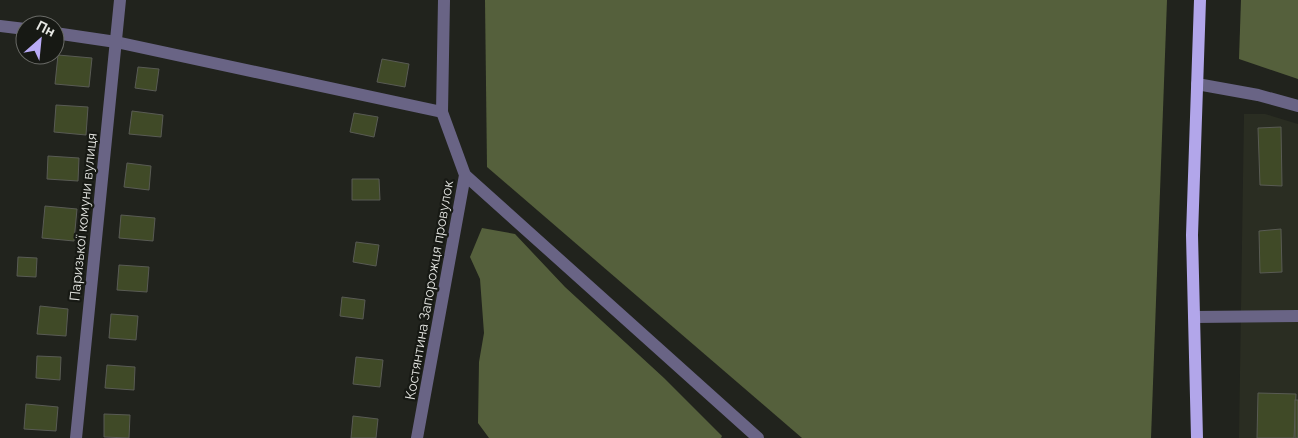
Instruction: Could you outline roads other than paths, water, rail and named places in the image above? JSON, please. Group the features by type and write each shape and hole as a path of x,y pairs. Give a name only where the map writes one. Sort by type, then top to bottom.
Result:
{"main road":[{"path":"1197,438 1192,235 1200,0"}],"street":[{"name":"Паризької комуни вулиця","path":"76,438 120,0"},
{"name":"Костянтина Запорожця провулок","path":"417,438 465,175 442,112 444,0"},
{"path":"0,26 15,28"},
{"path":"65,35 116,42 442,112"},
{"path":"1197,84 1258,95 1298,106"},
{"path":"465,175 758,438"},
{"path":"1194,323 1298,316"}]}
